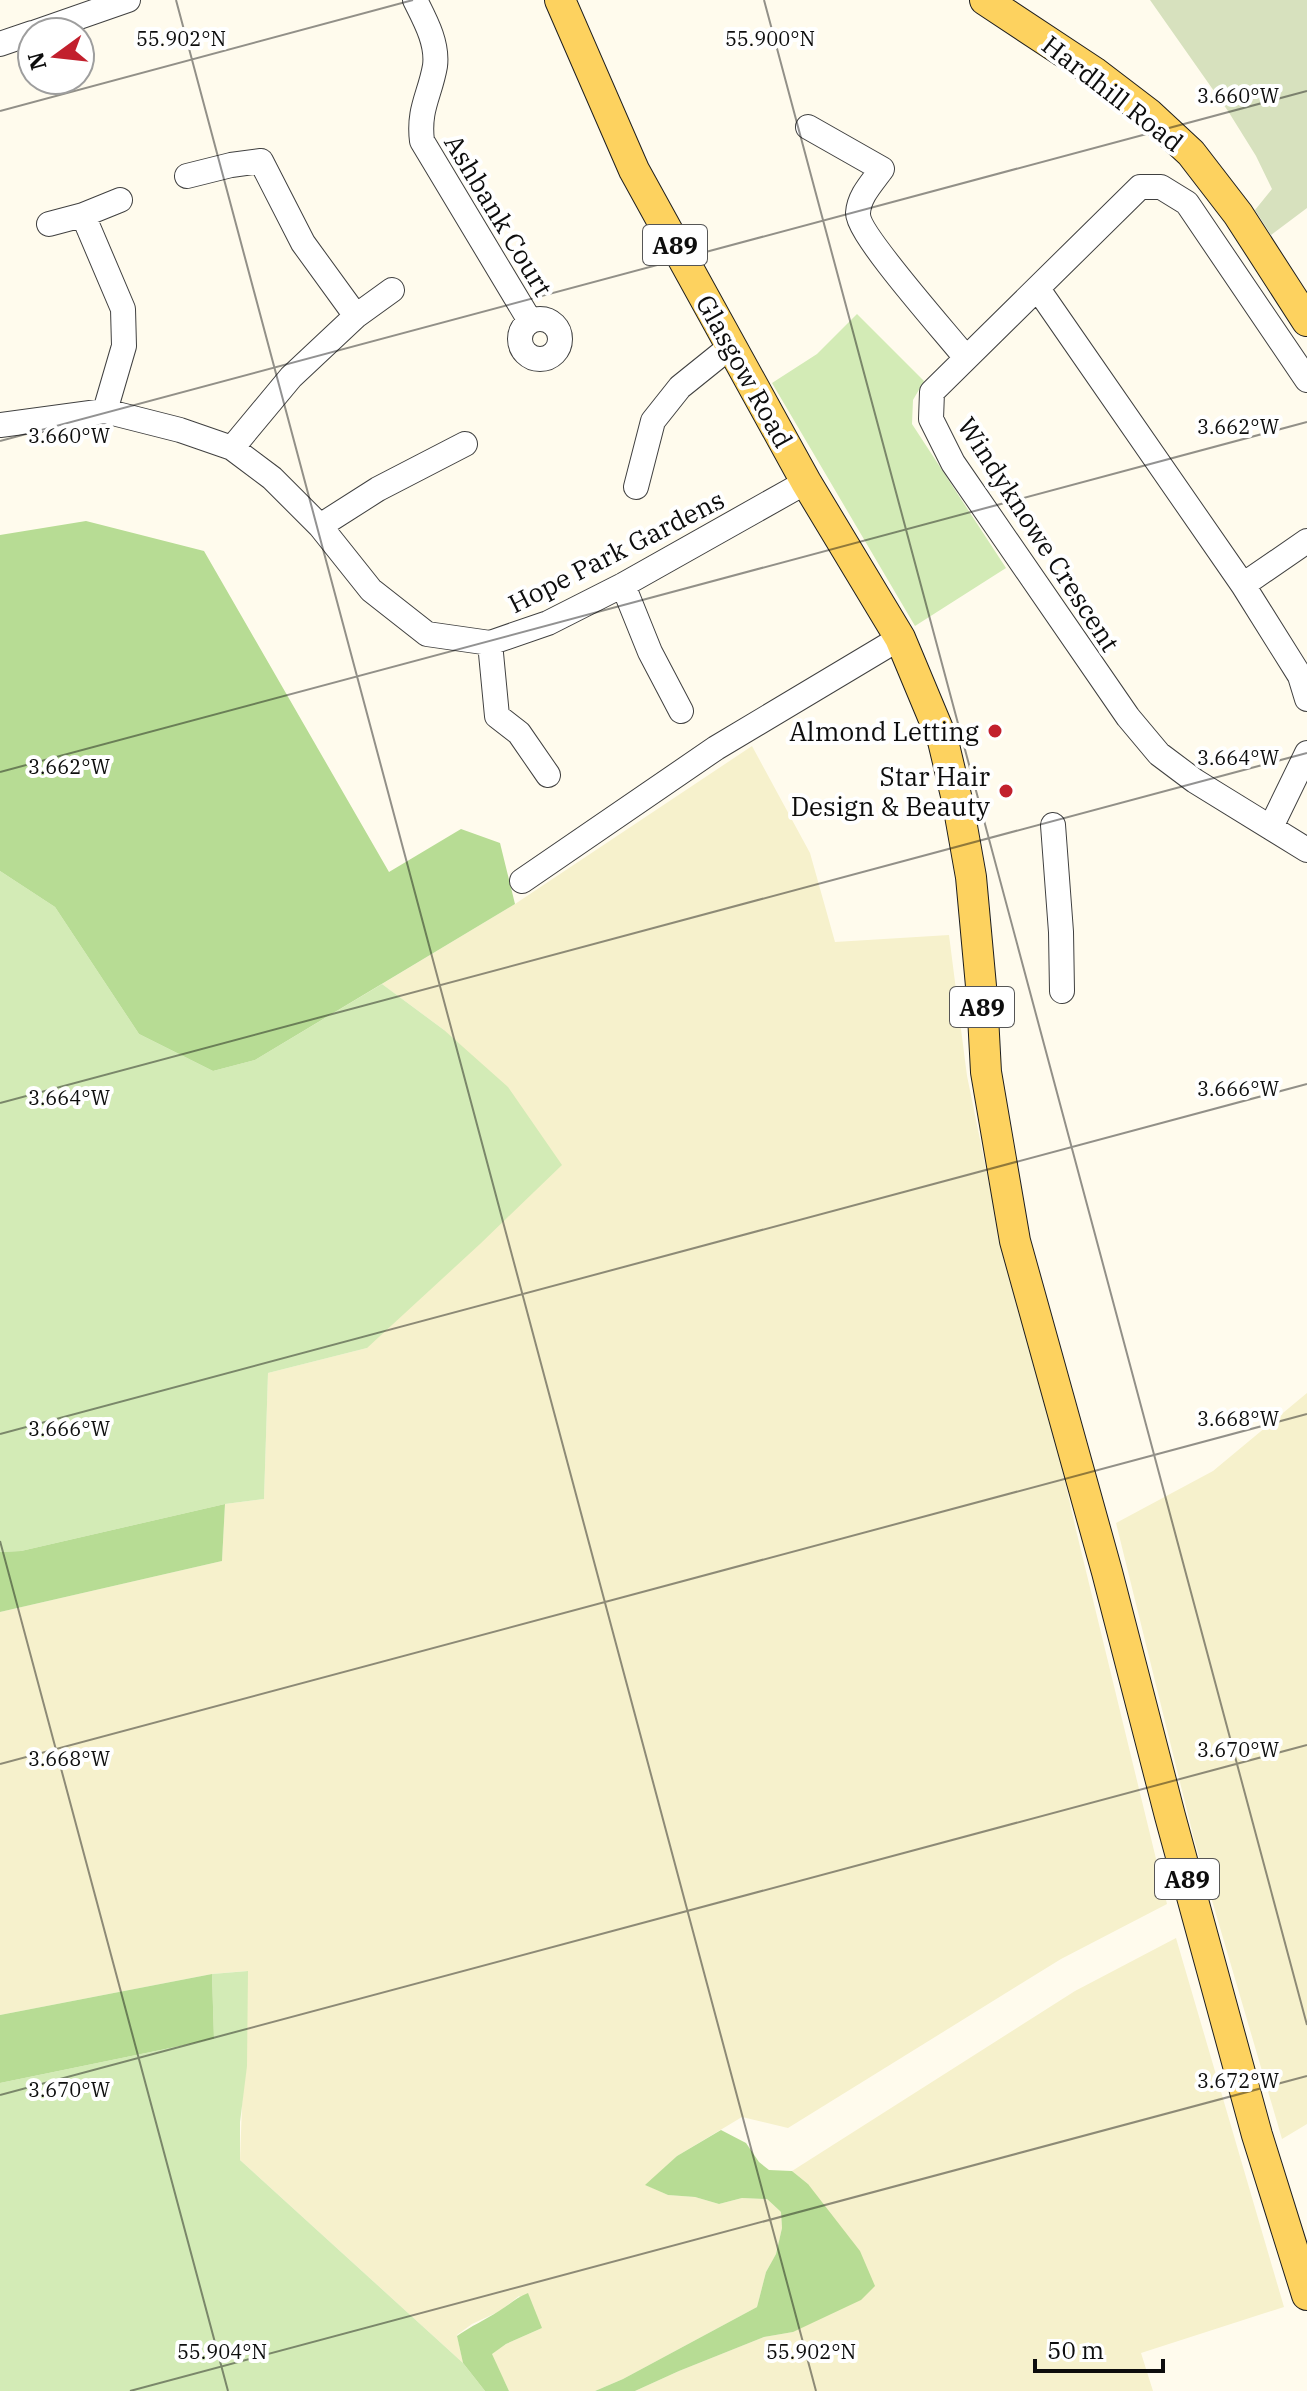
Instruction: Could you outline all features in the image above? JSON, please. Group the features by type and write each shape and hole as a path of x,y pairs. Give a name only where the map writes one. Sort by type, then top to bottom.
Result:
{"main road":[{"name":"Glasgow Road","path":"560,0 634,170 806,482"},
{"name":"Hardhill Road","path":"1000,4 1149,114 1191,153 1238,214 1307,321"},
{"name":"A89","path":"806,482 900,638 943,741 971,877 986,1072 1015,1241 1253,2121 1307,2295"}],"street":[{"path":"82,16 128,0"},
{"name":"Ashbank Court","path":"415,0 431,32 435,64 419,123 422,141 530,321"},
{"path":"808,127 882,169 860,200 857,217 874,244 966,358"},
{"path":"187,176 261,161 303,243 356,316"},
{"name":"Windyknowe Crescent","path":"1307,380 1187,203 1161,187 1140,187 932,392 931,419 953,463 1138,730 1159,754 1195,781 1307,850"},
{"path":"49,224 120,200"},
{"path":"83,215 123,309 124,346 105,411"},
{"path":"1038,289 1243,585 1300,676 1307,699"},
{"path":"232,448 291,377 356,316 392,290"},
{"path":"636,487 653,421 680,387 731,346"},
{"name":"Hope Park Gardens","path":"0,425 105,411 180,430 232,448 272,478 320,526 371,590 427,634 490,643 548,623 623,585 806,482"},
{"path":"320,526 378,489 465,444"},
{"path":"1243,585 1307,541"},
{"path":"623,585 650,652 681,711"},
{"path":"522,881 716,748 900,638"},
{"path":"490,643 497,716 519,733 548,775"},
{"path":"1271,827 1307,753"},
{"path":"1053,825 1062,991"}],"shaded area":[{"path":"752,746 810,853 835,942 949,935 967,1076 998,1227 1056,1441 1167,1904 1061,1959 788,2128 742,2117 677,2156 646,2185 668,2195 695,2197 719,2204 742,2198 767,2199 781,2212 782,2228 776,2254 766,2272 757,2307 595,2391 509,2391 491,2354 542,2328 519,2296 500,2311 457,2335 463,2363 240,2160 247,1971 212,1974 0,2015 0,1612 222,1561 225,1504 264,1499 268,1373 367,1348 444,1030 382,984 515,904"},
{"path":"1307,1393 1307,2124 1282,2139 1194,1839 1116,1523 1213,1471"},
{"path":"1176,1938 1284,2307 1141,2353 1153,2391 635,2391 764,2337 793,2332 808,2184 792,2171 1075,1991"}],"green space":[{"path":"1150,0 1307,0 1307,208 1271,235 1255,210 1272,189 1256,156"},
{"path":"857,314 924,381 913,400 912,424 1006,568 915,626 772,383 817,354"},
{"path":"86,521 204,551 389,872 461,829 500,843 515,904 255,1060 213,1071 139,1034 55,907 0,871 0,535"},
{"path":"0,871 55,907 139,1034 213,1071 255,1060 382,984 444,1030 508,1087 562,1165 367,1348 268,1373 264,1499 225,1504 21,1551 0,1552"},
{"path":"225,1504 222,1561 0,1612 0,1552 21,1551"},
{"path":"248,1971 247,2066 240,2122 240,2160 463,2363 485,2391 0,2391 0,2083 214,2039 212,1974"},
{"path":"212,1974 214,2039 0,2083 0,2015"},
{"path":"721,2130 746,2143 759,2162 769,2170 792,2171 808,2184 860,2251 875,2286 861,2300 793,2332 764,2337 635,2391 595,2391 757,2307 766,2272 776,2254 782,2228 781,2212 767,2199 742,2198 719,2204 695,2197 668,2195 645,2185 677,2156"},
{"path":"528,2293 542,2328 506,2344 492,2354 509,2391 485,2391 463,2363 457,2336"}],"place":[{"name":"Almond Letting","path":"995,731"},
{"name":"Star Hair Design & Beauty","path":"1006,791"}]}
